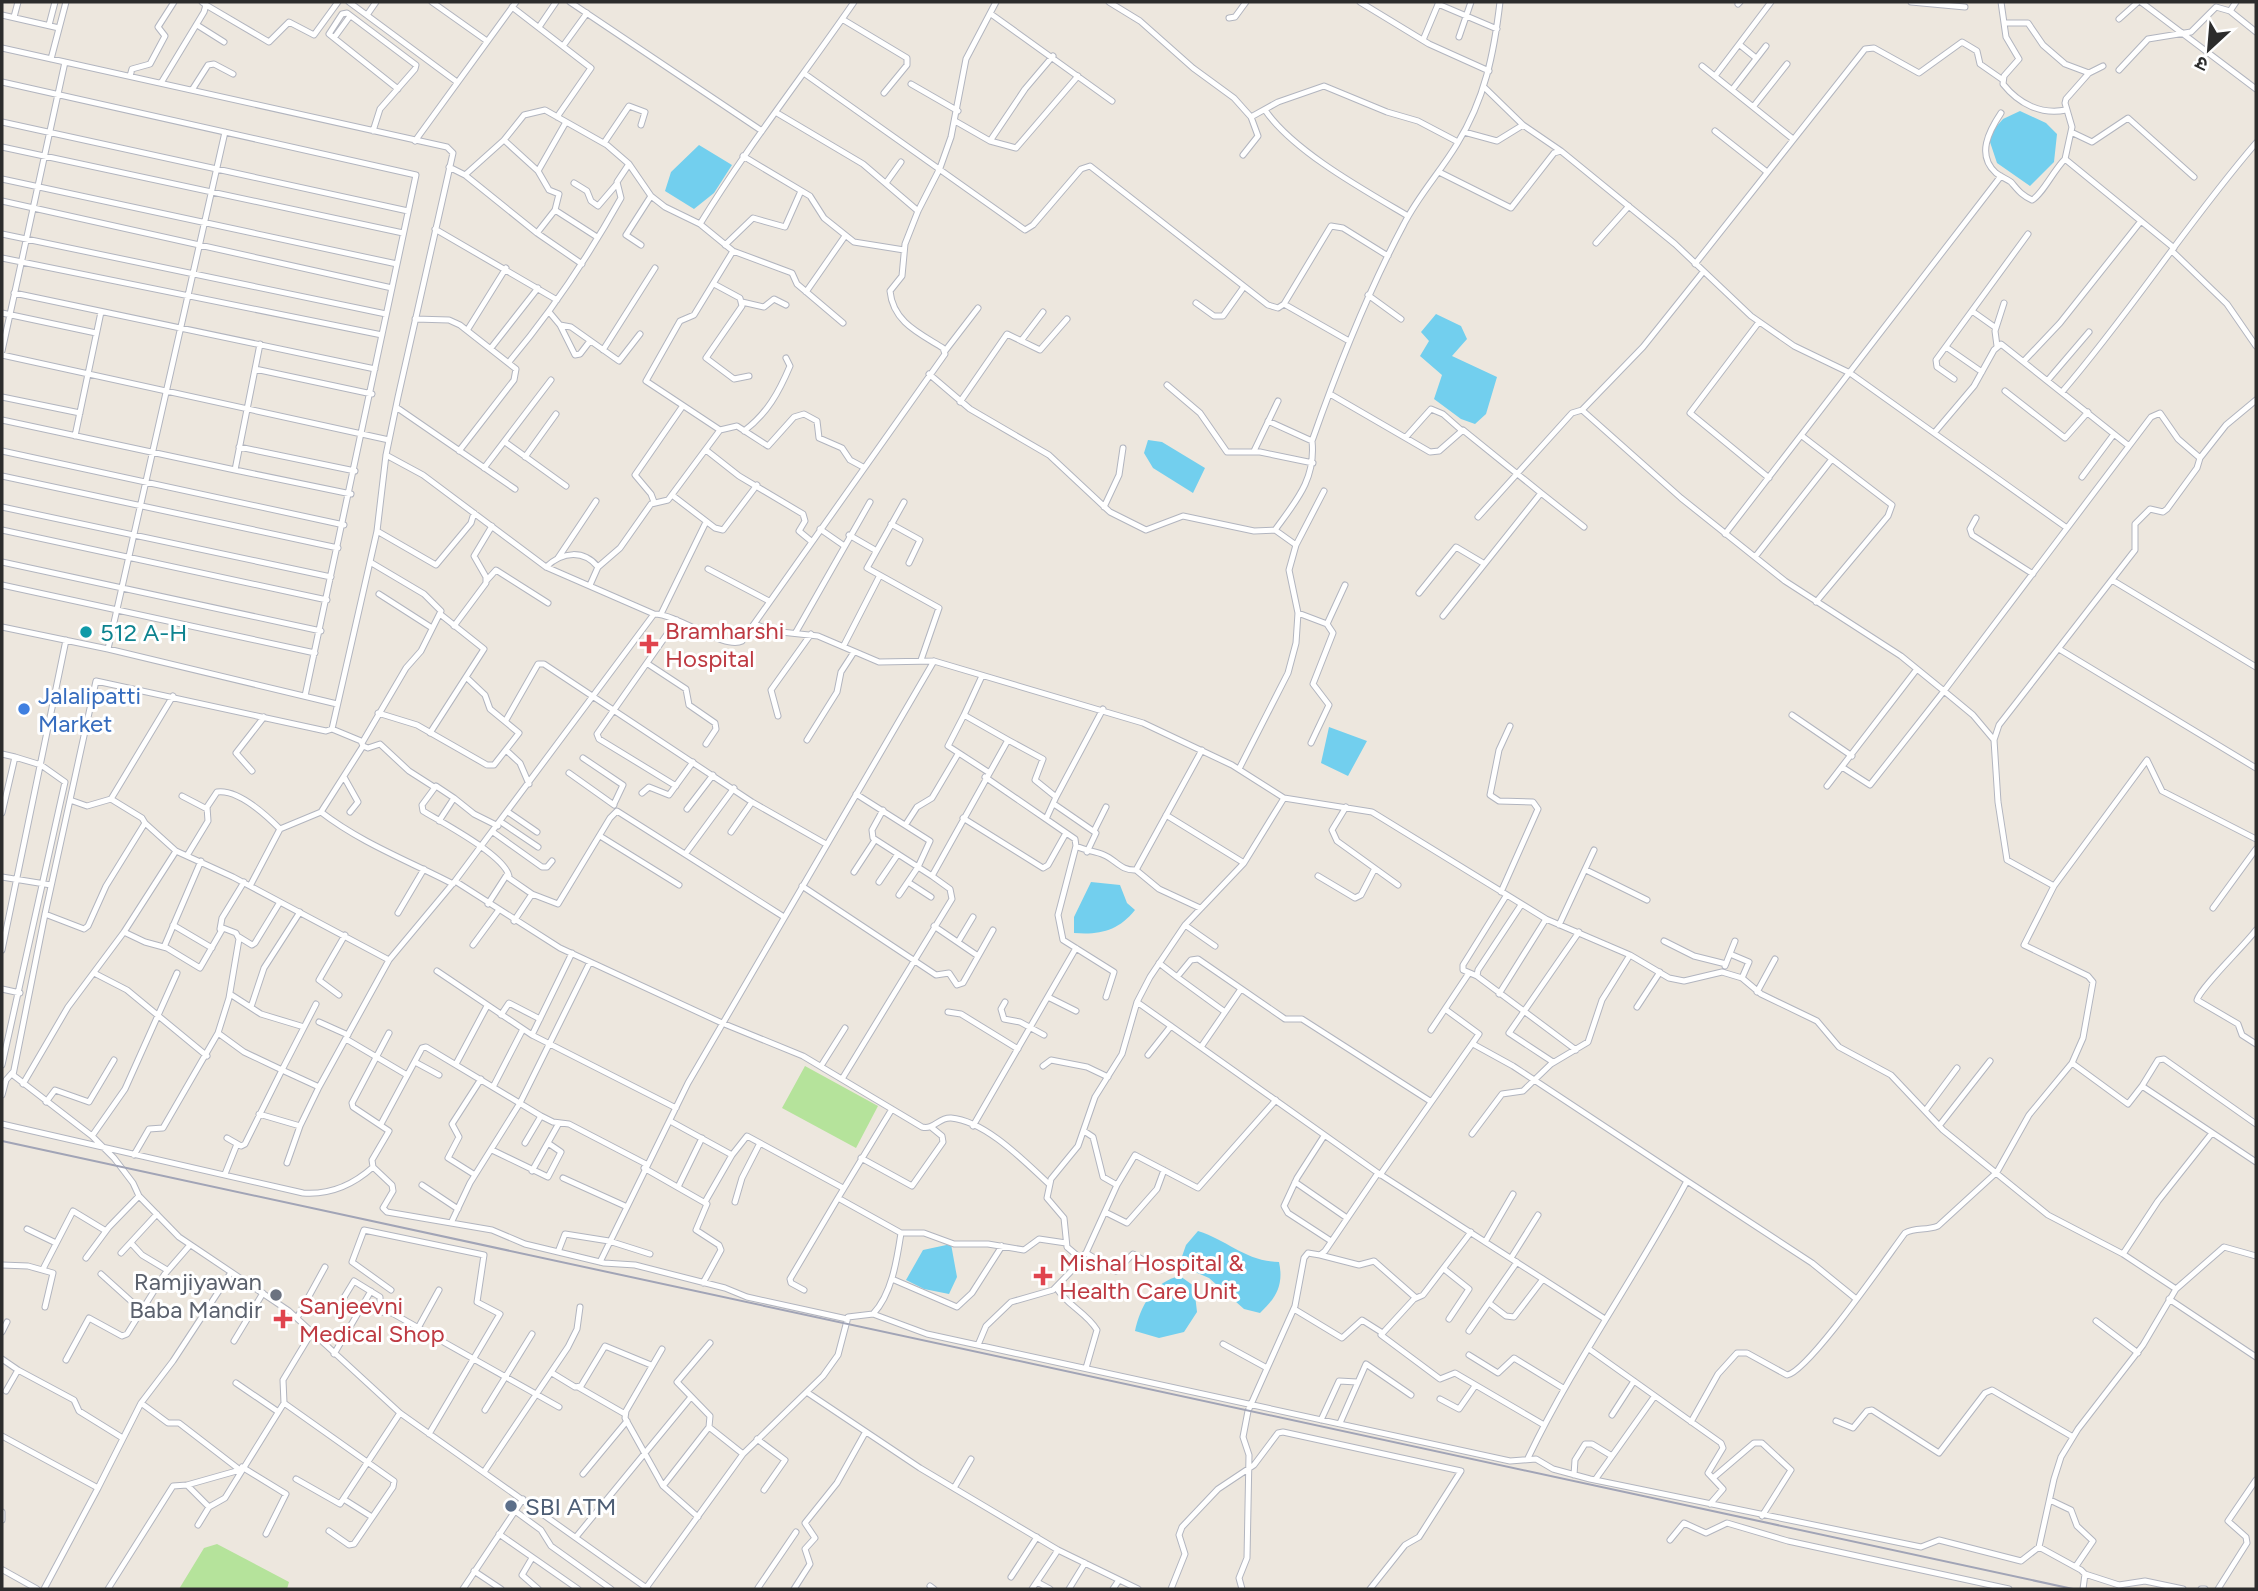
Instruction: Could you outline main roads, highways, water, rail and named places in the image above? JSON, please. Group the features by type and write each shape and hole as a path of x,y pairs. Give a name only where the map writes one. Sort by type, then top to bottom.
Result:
{"water":[{"path":"2020,111 2046,123 2057,134 2054,162 2030,186 1997,163 1988,136 2003,119"},
{"path":"699,145 732,165 714,193 694,209 665,191 671,172"},
{"path":"1436,314 1461,326 1467,339 1452,356 1497,377 1486,414 1475,424 1461,419 1434,399 1442,375 1420,356 1429,341 1421,332"},
{"path":"1148,440 1162,442 1205,468 1193,493 1153,468 1144,453"},
{"path":"1329,727 1367,741 1348,776 1321,763"},
{"path":"1091,882 1120,885 1127,903 1135,910 1122,923 1108,930 1074,933 1074,917"},
{"path":"1198,1231 1256,1258 1279,1262 1280,1278 1277,1290 1260,1313 1244,1309 1209,1278 1179,1265 1186,1245"},
{"path":"951,1244 957,1277 949,1294 924,1289 906,1280 923,1250"},
{"path":"1180,1276 1194,1286 1197,1312 1184,1332 1159,1338 1135,1331 1140,1313 1150,1296 1163,1283"}],"railway":[{"path":"2,1141 2073,1589"}],"place":[{"name":"512 A-H","path":"86,632"},
{"name":"Bramharshi Hospital","path":"649,644"},
{"name":"Jalalipatti Market","path":"24,709"},
{"name":"Mishal Hospital & Health Care Unit","path":"1043,1276"},
{"name":"Ramjiyawan Baba Mandir","path":"276,1295"},
{"name":"Sanjeevni Medical Shop","path":"283,1319"},
{"name":"SBI ATM","path":"511,1506"}]}
